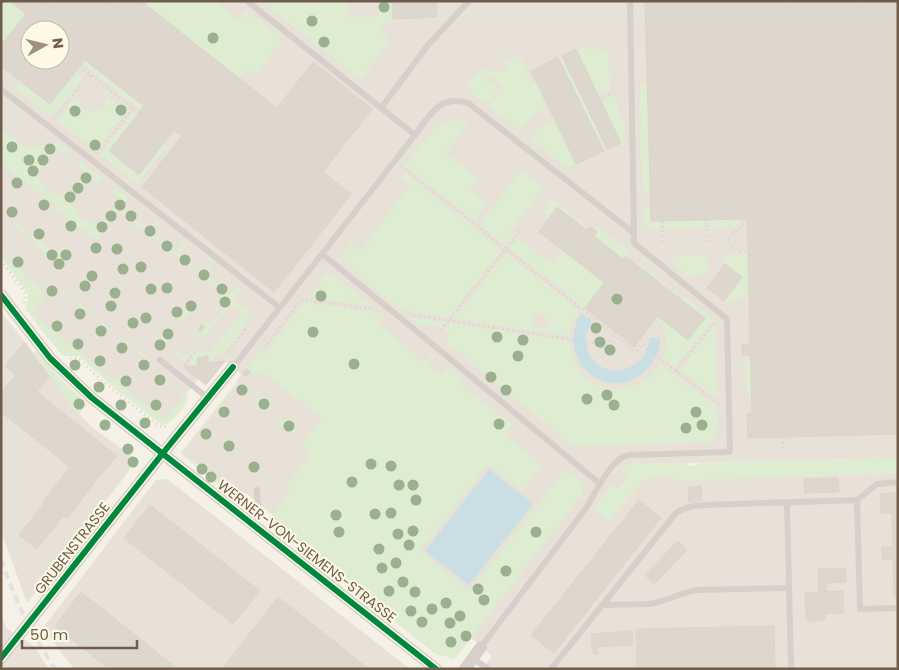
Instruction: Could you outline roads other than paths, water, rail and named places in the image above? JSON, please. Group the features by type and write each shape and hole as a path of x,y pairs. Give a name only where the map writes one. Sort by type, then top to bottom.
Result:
{"street":[{"name":"WERNER-VON-SIEMENS-STRASSE","path":"1,295 38,344 62,371 92,398 436,669"},
{"path":"163,453 233,367"},
{"name":"GRUBENSTRASSE","path":"1,658 163,453"},
{"path":"466,669 481,646"}],"lane":[{"path":"247,1 415,135"},
{"path":"381,108 428,45 469,1"},
{"path":"481,646 586,508 600,484 617,461 625,455 730,452 727,319 634,243 630,1"},
{"path":"1,89 280,307"},
{"path":"233,367 432,112 441,105 453,101 468,103 634,233"},
{"path":"322,254 600,484"},
{"path":"160,360 208,398"},
{"path":"551,669 676,513 682,509 697,505 857,500 876,484 898,482"},
{"path":"246,520 258,505 257,490"},
{"path":"857,500 860,609 898,608"},
{"path":"786,502 791,669"},
{"path":"603,605 650,604 697,590 789,588"},
{"path":"473,658 488,669"}],"railway":[{"path":"1,559 24,616 55,669"}]}
